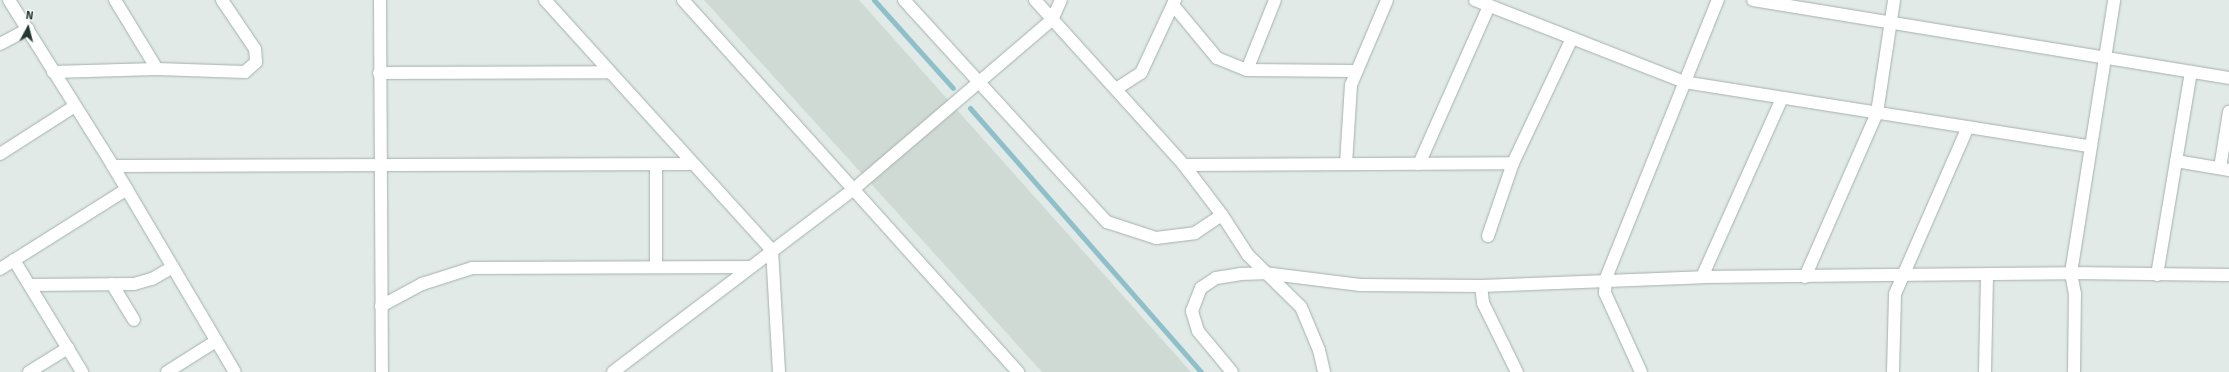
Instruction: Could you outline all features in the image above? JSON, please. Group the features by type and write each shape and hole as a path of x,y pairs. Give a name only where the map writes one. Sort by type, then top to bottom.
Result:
{"street":[{"path":"9,0 113,166 235,372"},
{"path":"115,0 157,69"},
{"path":"53,72 157,69 245,72 256,62 255,49 222,0"},
{"path":"380,0 379,166 382,372"},
{"path":"545,0 772,250 779,372"},
{"path":"683,0 855,188 1018,372"},
{"path":"904,0 979,84 1107,222 1156,238 1195,233 1222,215"},
{"path":"1034,0 1184,165 1264,273 1301,307 1319,350 1324,372"},
{"path":"613,372 750,266 855,188 979,84 1052,20 1061,0"},
{"path":"1247,70 1275,0"},
{"path":"1346,164 1349,98 1356,71 1387,0"},
{"path":"1475,0 1684,82 2090,146"},
{"path":"1641,372 1605,293 1606,278 1718,0"},
{"path":"1753,0 2229,78"},
{"path":"1805,277 1877,113 1894,0"},
{"path":"2074,372 2075,294 2071,273 2114,0"},
{"path":"1116,90 1141,73 1174,2 1217,58 1247,70 1356,71"},
{"path":"1419,164 1490,6"},
{"path":"0,44 28,29"},
{"path":"1488,236 1513,163 1572,38"},
{"path":"379,73 609,72"},
{"path":"2157,275 2191,72"},
{"path":"1702,277 1782,98"},
{"path":"0,154 75,106"},
{"path":"2176,161 2224,169 2229,112"},
{"path":"1893,372 1895,294 1968,127"},
{"path":"1184,165 1513,163"},
{"path":"656,164 656,266"},
{"path":"113,166 693,164"},
{"path":"0,269 127,190"},
{"path":"14,260 82,372"},
{"path":"381,306 422,284 472,268 750,266"},
{"path":"30,285 134,284 152,279 173,267"},
{"path":"1232,372 1198,331 1192,311 1201,288 1216,278 1264,273 1360,284 1482,286 1606,278 1904,276 2071,273 2229,275"},
{"path":"1985,372 1987,275"},
{"path":"112,284 134,320"},
{"path":"1482,286 1483,303 1516,372"},
{"path":"167,372 216,341"},
{"path":"29,372 68,348"}],"shaded area":[{"path":"704,0 859,0 1191,372 1042,372"}],"waterway":[{"path":"874,0 953,88"},
{"path":"970,108 1201,372"}]}
